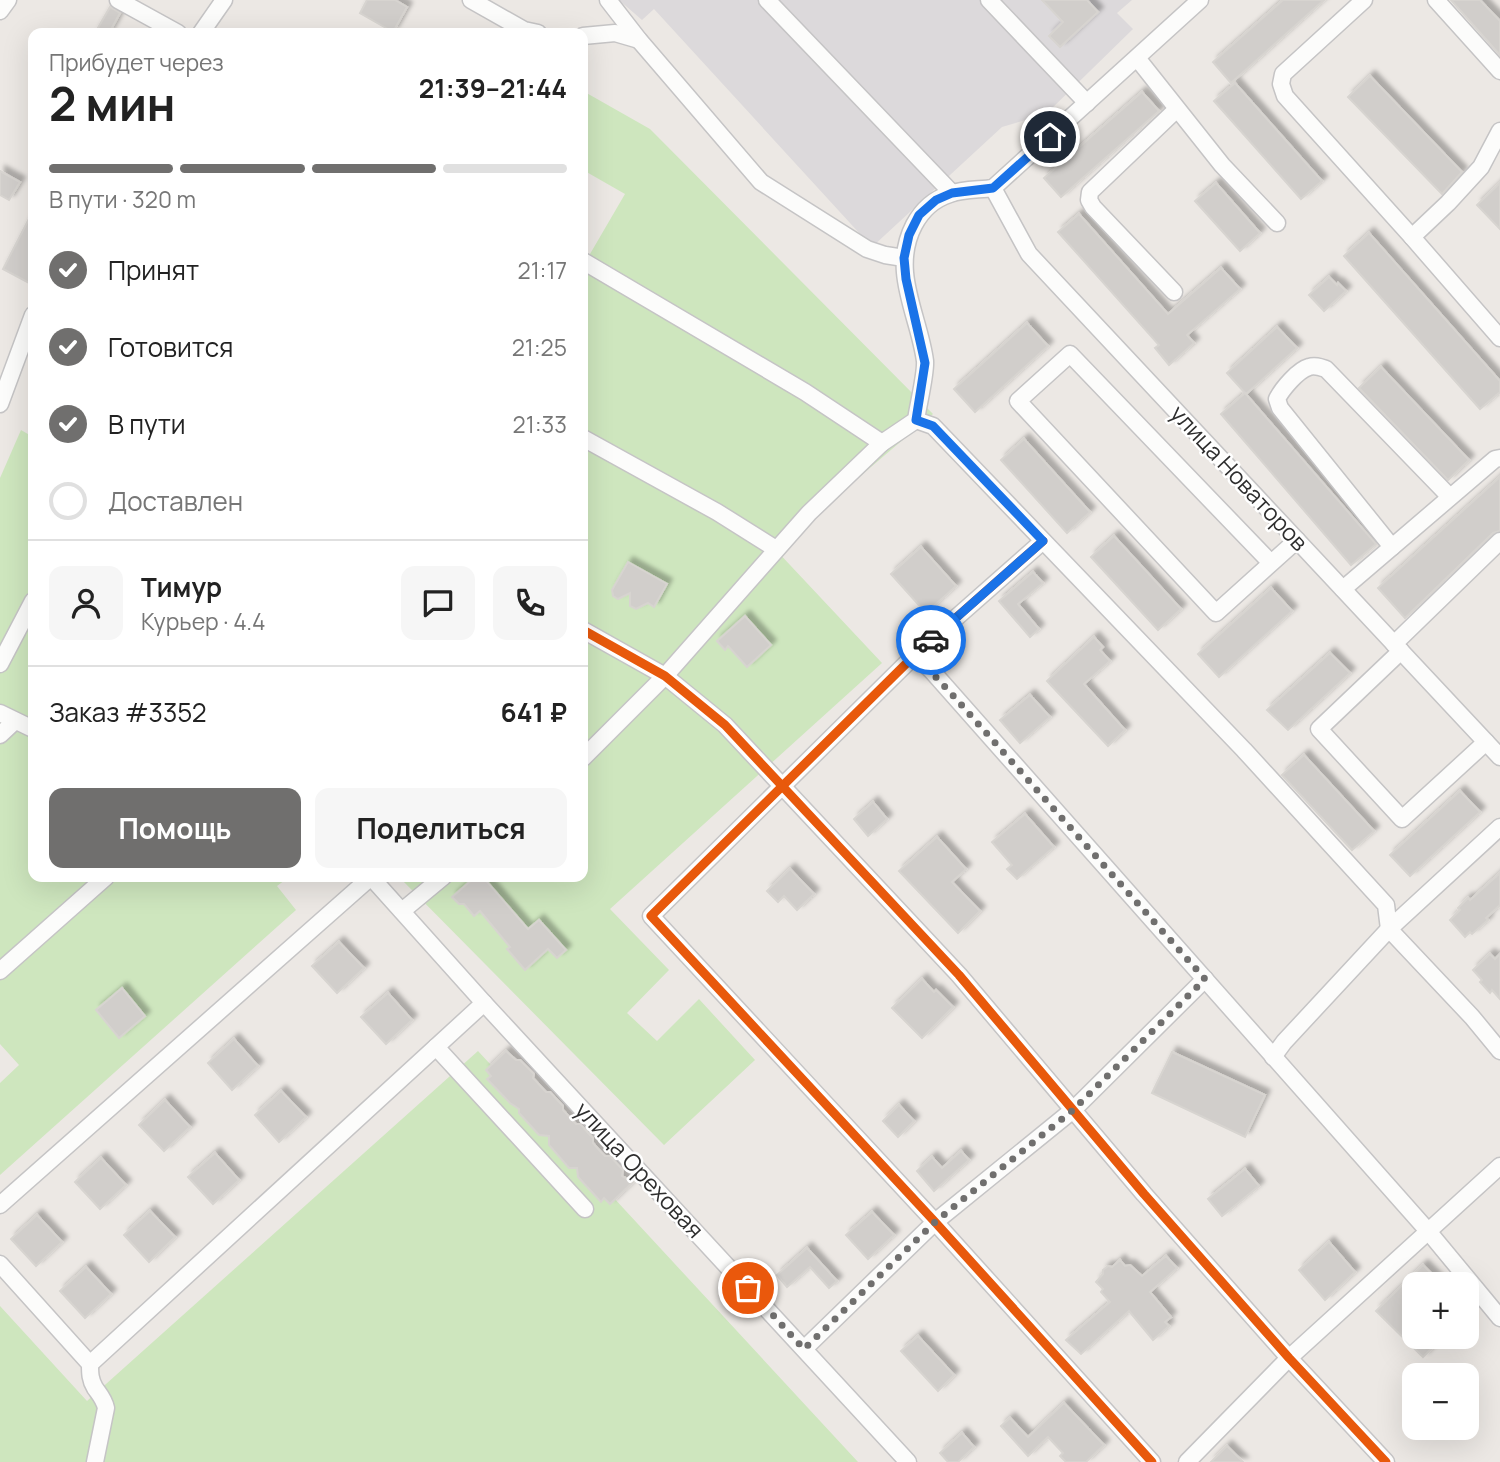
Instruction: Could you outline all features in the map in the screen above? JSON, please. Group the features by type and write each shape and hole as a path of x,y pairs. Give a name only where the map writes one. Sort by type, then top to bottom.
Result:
{"street":[{"path":"0,11 8,0"},
{"path":"118,0 169,28"},
{"path":"204,28 224,0"},
{"path":"471,0 520,28"},
{"path":"608,0 761,182 867,249 904,258"},
{"path":"766,0 952,193"},
{"path":"989,0 1087,103"},
{"path":"588,753 665,676 808,513 882,443 916,420 925,363 906,279 904,258 909,235 919,215 936,200 952,193 993,188 1200,0"},
{"path":"1436,0 1500,71"},
{"path":"1359,2 1283,74 1281,84 1285,96 1500,338"},
{"path":"588,36 615,33 639,40"},
{"path":"1136,58 1223,165 1277,223"},
{"path":"1174,292 1088,200 1090,192 1177,109"},
{"path":"1412,237 1473,176 1498,143"},
{"name":"улица Новаторов","path":"993,188 1029,254 1500,757"},
{"path":"588,264 805,392 882,443"},
{"path":"0,404 28,328"},
{"path":"1271,564 1070,354 1018,401 1216,613 1271,564 1297,540"},
{"path":"1392,547 1280,408 1277,399 1282,389 1306,367 1317,365 1326,369 1450,497"},
{"path":"916,420 933,426 1244,750 1386,905 1389,929 1472,1017 1500,1051"},
{"path":"588,441 717,512 776,549"},
{"path":"1343,589 1495,459 1500,458"},
{"path":"1043,541 915,655 651,916 935,1222 1152,1462"},
{"path":"1486,742 1402,819 1319,729 1500,541"},
{"path":"0,664 28,611"},
{"path":"588,633 665,676 725,725 959,975 1144,1194 1289,1358 1386,1462"},
{"path":"915,655 1428,1231 1500,1318"},
{"path":"0,713 28,727"},
{"path":"0,735 15,721"},
{"path":"1273,1056 1389,929 1500,827"},
{"path":"0,971 100,882"},
{"path":"0,1205 365,882"},
{"name":"улица Ореховая","path":"375,882 908,1462"},
{"path":"402,912 437,882"},
{"path":"804,1349 935,1222 1073,1110 1205,979"},
{"path":"90,1364 484,1003"},
{"path":"436,1047 585,1209"},
{"path":"1187,1462 1289,1358 1500,1166"},
{"path":"0,1264 90,1364 90,1378 106,1408 95,1462"}],"shaded area":[{"path":"619,0 1132,0 1117,13 1133,29 1046,114 1002,127 872,247 654,9 642,20"}],"green space":[{"path":"588,94 650,129 933,414 775,549 882,663 610,909 669,970 627,1013 657,1041 699,999 755,1060 664,1145 404,882 588,882 588,257 625,194 588,173"},
{"path":"21,430 28,434 28,882 282,882 277,886 296,910 0,1175 0,1083 19,1065 0,1044 0,478"},
{"path":"478,1051 858,1462 0,1462 0,1306 87,1401"}],"building":[{"path":"367,0 395,0 407,7 395,28 386,28 360,13"},
{"path":"1042,0 1087,0 1098,12 1060,47 1049,36 1063,22"},
{"path":"1283,0 1324,0 1231,83 1213,62"},
{"path":"1451,0 1480,0 1500,21 1500,55"},
{"path":"110,7 120,13 112,28 98,28"},
{"path":"1370,76 1462,172 1442,194 1348,97"},
{"path":"1235,83 1322,181 1301,199 1214,101"},
{"path":"1142,92 1159,111 1061,197 1044,178"},
{"path":"0,171 20,182 9,200 0,195"},
{"path":"1216,183 1260,233 1240,251 1195,201"},
{"path":"1500,183 1500,229 1477,205"},
{"path":"1079,214 1168,314 1221,268 1240,289 1187,335 1194,343 1169,365 1155,348 1159,345 1058,232"},
{"path":"28,221 28,282 3,269"},
{"path":"1369,233 1500,381 1500,392 1480,409 1344,256"},
{"path":"1329,277 1346,291 1324,311 1309,295"},
{"path":"1027,323 1048,346 975,412 954,389"},
{"path":"1277,327 1297,348 1246,394 1227,373"},
{"path":"1381,367 1469,460 1448,480 1359,388"},
{"path":"1245,393 1376,544 1351,565 1221,414"},
{"path":"1024,439 1090,512 1067,533 1001,460"},
{"path":"1500,477 1500,531 1493,533 1405,618 1378,588"},
{"path":"1114,536 1181,609 1158,630 1091,557"},
{"path":"921,547 956,586 926,613 891,574"},
{"path":"628,562 667,584 654,607 648,603 636,609 630,606 630,593 618,599 613,596 612,590"},
{"path":"1033,572 1043,583 1018,604 1039,629 1030,637 999,601"},
{"path":"1271,588 1292,611 1219,677 1198,654"},
{"path":"745,616 771,645 747,667 728,646 725,650 717,641"},
{"path":"1094,637 1103,647 1100,650 1110,661 1084,684 1125,730 1108,746 1047,681"},
{"path":"1330,653 1350,673 1288,730 1267,710"},
{"path":"1030,695 1050,717 1020,743 1000,720"},
{"path":"1304,755 1374,831 1352,850 1282,775"},
{"path":"1460,791 1480,812 1410,876 1390,855"},
{"path":"873,802 887,819 868,836 854,819"},
{"path":"1025,814 1054,847 1017,879 1007,869 1012,865 992,842"},
{"path":"937,837 966,869 952,882 980,911 958,933 899,871"},
{"path":"790,869 814,894 797,910 784,896 778,902 767,891"},
{"path":"1500,873 1500,905 1486,918 1488,920 1465,937 1450,920 1468,898 1470,900"},
{"path":"469,882 487,882 528,929 539,920 566,950 557,958 548,949 525,970 480,911 474,916 464,904 459,904 452,897"},
{"path":"339,942 364,968 337,993 312,966"},
{"path":"1490,954 1495,959 1500,954 1500,999 1492,990 1490,993 1473,970"},
{"path":"922,979 953,1007 922,1038 892,1008"},
{"path":"122,988 145,1016 119,1038 96,1010"},
{"path":"388,993 412,1020 386,1044 361,1017"},
{"path":"234,1039 258,1066 232,1090 208,1063"},
{"path":"506,1051 534,1074 533,1078 546,1092 550,1092 576,1124 580,1124 593,1138 593,1143 601,1152 610,1156 623,1170 622,1176 633,1182 610,1204 604,1198 601,1202 578,1177 577,1168 569,1168 549,1145 549,1136 539,1135 519,1113 519,1109 487,1079 491,1076 486,1070"},
{"path":"1172,1052 1265,1095 1245,1137 1152,1093"},
{"path":"281,1091 306,1117 279,1142 255,1115"},
{"path":"165,1100 190,1127 164,1151 139,1125"},
{"path":"899,1105 914,1121 898,1137 883,1121"},
{"path":"961,1151 969,1160 934,1191 917,1171 932,1157 942,1168"},
{"path":"215,1153 239,1180 213,1204 188,1177"},
{"path":"101,1158 126,1185 100,1209 75,1182"},
{"path":"1245,1169 1259,1186 1222,1216 1208,1199"},
{"path":"150,1211 175,1237 149,1262 124,1235"},
{"path":"872,1212 894,1235 868,1259 846,1235"},
{"path":"37,1215 62,1242 36,1266 11,1239"},
{"path":"1329,1242 1355,1272 1325,1300 1299,1270"},
{"path":"807,1248 837,1281 829,1288 810,1267 787,1287 777,1275"},
{"path":"1166,1256 1177,1268 1150,1292 1171,1317 1165,1322 1169,1326 1153,1340 1129,1311 1081,1354 1066,1340 1110,1302 1096,1282 1103,1270 1120,1260 1142,1276"},
{"path":"1423,1265 1430,1272 1416,1272"},
{"path":"86,1267 111,1294 85,1318 60,1291"},
{"path":"1402,1286 1402,1336 1376,1311"},
{"path":"918,1336 954,1375 938,1391 901,1351"},
{"path":"1415,1349 1431,1349 1423,1357"},
{"path":"1064,1403 1104,1445 1086,1462 1066,1462 1060,1456 1063,1453 1048,1437 1028,1456 1001,1426 1010,1418 1028,1437"},
{"path":"962,1433 974,1447 958,1462 948,1462 940,1453"},
{"path":"1227,1446 1243,1462 1211,1462"}],"cycle path":[{"path":"1043,541 924,646 651,916 935,1222 1152,1462"},
{"path":"588,633 665,676 725,725 959,975 1144,1194 1289,1358 1386,1462"}],"way so far":[{"path":"748,1288 804,1349 935,1222 1073,1110 1205,979 915,655 931,640"}],"route":[{"path":"931,640 1043,541 933,426 916,420 925,363 906,279 904,258 909,235 919,215 936,200 952,193 993,188 1050,137"}]}
